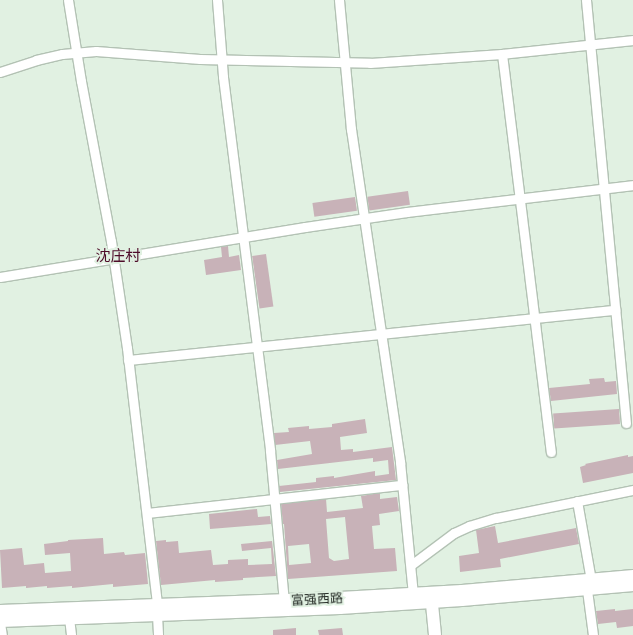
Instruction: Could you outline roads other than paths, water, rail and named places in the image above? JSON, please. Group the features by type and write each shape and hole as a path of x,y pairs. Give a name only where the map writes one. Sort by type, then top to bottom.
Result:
{"main road":[{"name":"富强西路","path":"589,585 633,576"},
{"name":"富强西路","path":"0,622 284,601 425,597 589,585 633,586"},
{"name":"富强西路","path":"0,611 333,608 425,597"},
{"path":"425,597 427,635"},
{"path":"425,597 435,635"}],"street":[{"path":"68,0 76,53 114,258 147,513 157,610 158,635"},
{"path":"217,0 221,60 258,347 275,499 284,601"},
{"path":"339,0 351,129 402,485 411,565 425,597"},
{"path":"586,0 626,423"},
{"path":"0,72 36,60 96,51 221,60 370,63 502,54 633,40"},
{"path":"502,54 521,198 551,452"},
{"path":"0,277 364,218 633,185"},
{"path":"128,360 615,310"},
{"path":"147,513 402,485"},
{"path":"411,565 448,537 469,526 496,518 633,490"},
{"path":"577,502 589,585 593,635"},
{"path":"69,618 71,635"},
{"path":"0,622 2,635"}],"district":[{"name":"沈庄村","path":"118,256"}]}
